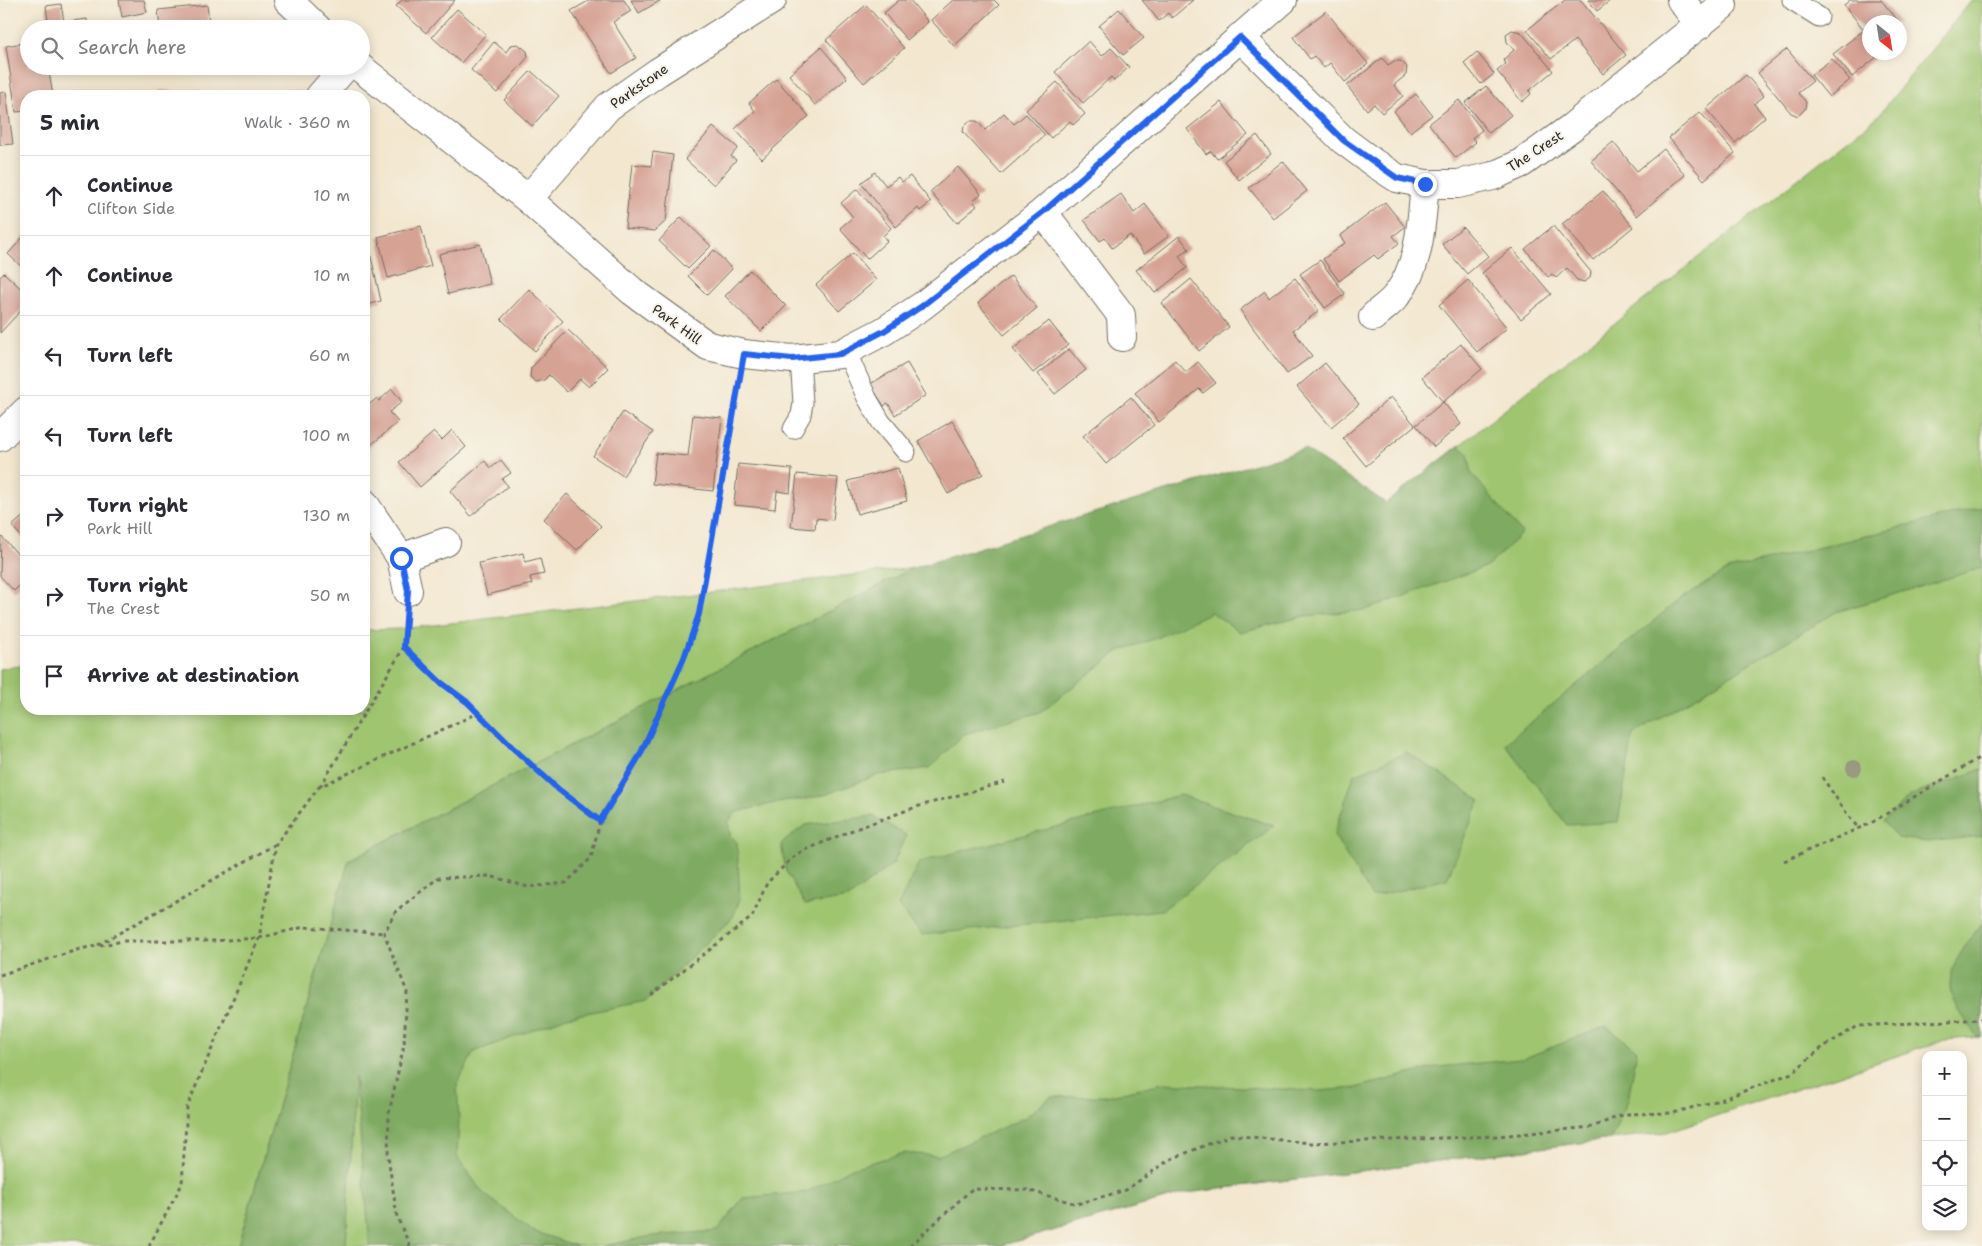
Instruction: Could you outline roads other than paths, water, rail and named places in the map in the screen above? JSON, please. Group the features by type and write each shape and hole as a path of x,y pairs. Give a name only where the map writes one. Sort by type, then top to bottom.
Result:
{"street":[{"path":"288,0 309,20"},
{"name":"Parkstone","path":"528,199 608,107 658,72 772,0"},
{"name":"Park Hill","path":"370,75 528,199 632,291 708,346 744,354 792,359 840,354 884,331 922,306 1043,212 1283,0"},
{"path":"1681,0 1700,25"},
{"name":"The Crest","path":"1240,37 1343,140 1397,178 1425,184 1458,184 1493,176 1522,163 1572,127 1726,2"},
{"path":"325,90 338,75"},
{"path":"1373,317 1396,296 1409,274 1419,241 1425,184"},
{"path":"1043,212 1121,315 1122,337"},
{"path":"0,437 20,417"},
{"path":"370,512 401,558 408,591"},
{"path":"401,558 446,542"}],"lane":[{"path":"1792,0 1818,16"},
{"path":"846,351 867,398 881,422 906,452"},
{"path":"793,429 801,415 803,402 800,358"}]}
